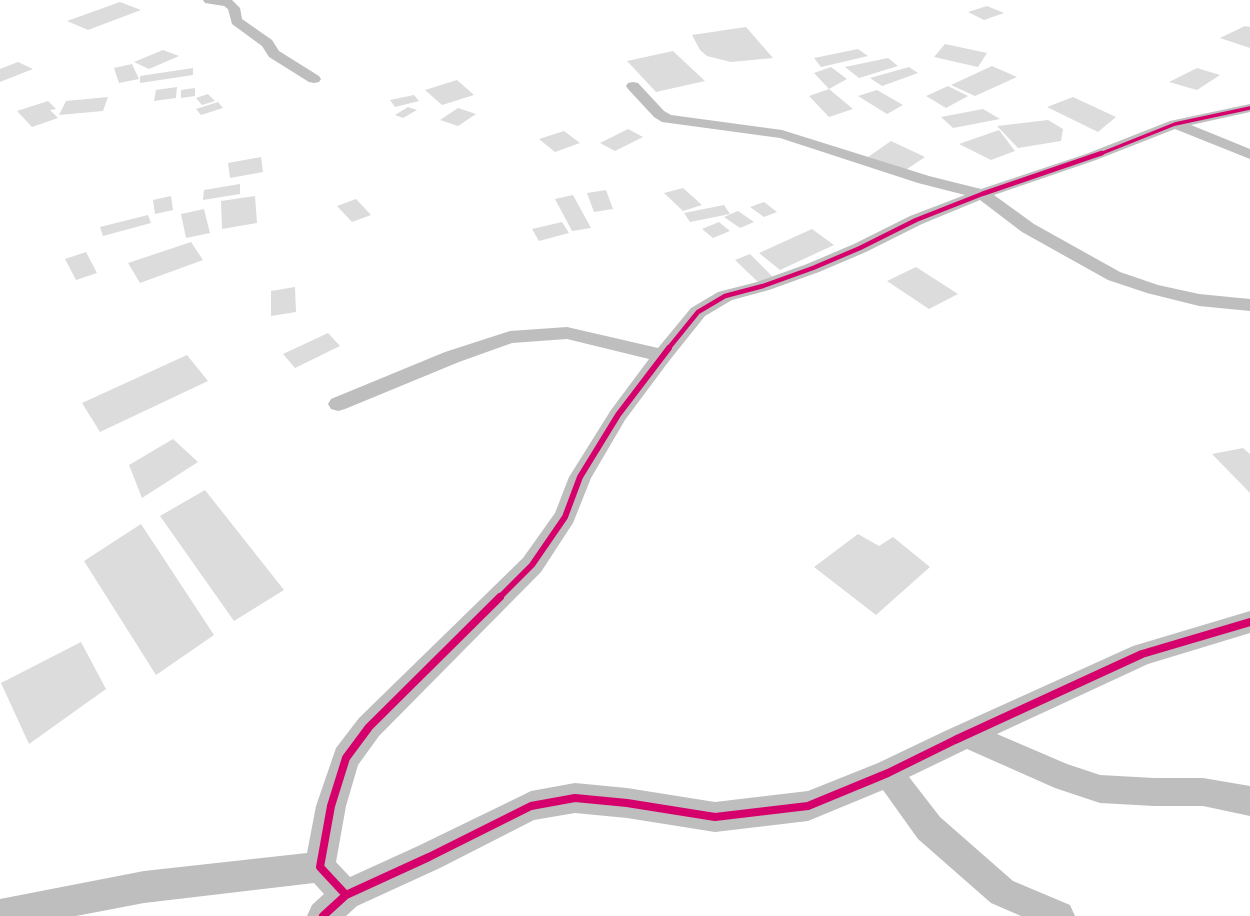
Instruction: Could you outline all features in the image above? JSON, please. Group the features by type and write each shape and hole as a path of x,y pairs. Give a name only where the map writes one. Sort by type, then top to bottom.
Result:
{"street":[{"path":"209,0 228,4 234,8 236,22 267,43 274,54 314,79"},
{"path":"633,86 660,114 667,119 782,134 924,180 982,194 1028,228 1114,276 1153,290 1199,300 1250,305"},
{"path":"320,867 331,806 346,758 369,727 532,565 565,517 580,477 618,415 662,356 698,312 725,296 763,286 813,268 860,248 916,220 982,194 1091,157 1175,124 1250,108"},
{"path":"1175,124 1250,154"},
{"path":"338,404 452,357 510,337 567,333 662,356"},
{"path":"323,916 346,895 430,857 531,806 574,798 627,803 715,817 808,806 888,773 1142,654 1250,622"},
{"path":"967,735 1065,778 1100,788 1154,792 1203,792 1250,801"},
{"path":"888,773 929,828 1002,892 1059,916"},
{"path":"320,867 346,895"},
{"path":"0,915 144,887 320,867"}],"building":[{"path":"120,2 141,10 88,30 67,21"},
{"path":"987,6 1004,13 984,20 968,12"},
{"path":"1245,26 1250,27 1250,48 1220,38"},
{"path":"746,27 773,58 731,62 707,56 700,50 692,35"},
{"path":"945,44 987,53 978,67 934,57"},
{"path":"858,49 868,56 821,67 814,58"},
{"path":"163,50 179,56 149,69 134,62"},
{"path":"673,51 705,81 656,92 627,61"},
{"path":"888,58 898,66 859,78 845,67"},
{"path":"18,62 33,69 0,82 0,69"},
{"path":"132,64 139,79 119,83 114,68"},
{"path":"992,66 1017,77 975,96 951,85"},
{"path":"831,67 847,79 829,89 814,73"},
{"path":"909,67 918,73 882,86 870,78"},
{"path":"193,68 193,75 140,83 140,76"},
{"path":"1197,68 1220,75 1197,90 1169,82"},
{"path":"457,80 474,95 442,105 425,90"},
{"path":"948,86 968,96 946,108 926,96"},
{"path":"177,87 176,98 154,101 156,90"},
{"path":"195,88 195,96 181,98 181,90"},
{"path":"829,89 853,109 829,117 809,96"},
{"path":"877,90 903,105 887,114 858,96"},
{"path":"208,94 215,101 202,105 196,98"},
{"path":"414,95 419,101 395,107 390,100"},
{"path":"108,97 103,111 59,115 66,101"},
{"path":"1073,97 1116,117 1098,132 1047,107"},
{"path":"48,101 56,109 50,110 58,118 32,127 17,111"},
{"path":"218,102 223,108 201,115 196,109"},
{"path":"408,107 417,110 403,118 395,115"},
{"path":"458,108 476,114 458,126 440,120"},
{"path":"983,109 1000,119 953,128 941,117"},
{"path":"1048,120 1063,129 1061,141 1018,148 997,126"},
{"path":"628,129 643,137 615,151 600,143"},
{"path":"999,130 1015,151 991,160 959,144"},
{"path":"564,131 580,143 555,152 539,139"},
{"path":"891,141 925,157 904,171 868,157"},
{"path":"261,157 263,172 230,178 228,163"},
{"path":"240,184 240,194 203,200 204,190"},
{"path":"683,188 702,205 683,211 664,193"},
{"path":"606,190 613,209 594,212 587,193"},
{"path":"573,195 591,228 572,231 555,199"},
{"path":"171,196 173,210 155,214 153,200"},
{"path":"255,196 257,223 222,229 221,201"},
{"path":"356,199 371,215 352,222 337,206"},
{"path":"764,202 777,212 764,217 750,207"},
{"path":"724,205 730,214 690,222 684,213"},
{"path":"204,209 210,233 186,238 181,214"},
{"path":"738,211 754,222 740,228 724,217"},
{"path":"148,215 151,223 103,236 100,227"},
{"path":"562,222 569,233 539,241 532,229"},
{"path":"719,222 730,231 713,238 702,229"},
{"path":"812,229 834,245 780,270 759,253"},
{"path":"191,242 203,260 140,283 128,263"},
{"path":"86,252 97,273 76,280 65,259"},
{"path":"750,254 773,277 758,282 735,260"},
{"path":"916,267 958,294 929,309 887,281"},
{"path":"295,287 296,312 271,316 271,291"},
{"path":"328,333 340,346 295,368 283,354"},
{"path":"187,355 208,381 100,432 82,403"},
{"path":"173,439 198,462 142,498 129,465"},
{"path":"1243,448 1250,454 1250,493 1212,454"},
{"path":"205,490 284,590 234,621 160,516"},
{"path":"141,524 214,635 156,675 84,561"},
{"path":"858,534 879,546 893,537 930,567 876,615 814,567"},
{"path":"81,642 106,689 29,744 1,683"}],"cycle path":[{"path":"346,895 320,867 331,806 346,758 369,727 532,565 565,517 580,477 618,415 662,356 698,312 725,296 763,286 813,268 860,248 916,220 982,194 1091,157 1175,124 1250,108"},
{"path":"323,916 346,895 429,857 531,806 575,798 627,803 715,817 808,806 888,773 955,740 1142,654 1250,622"}]}
